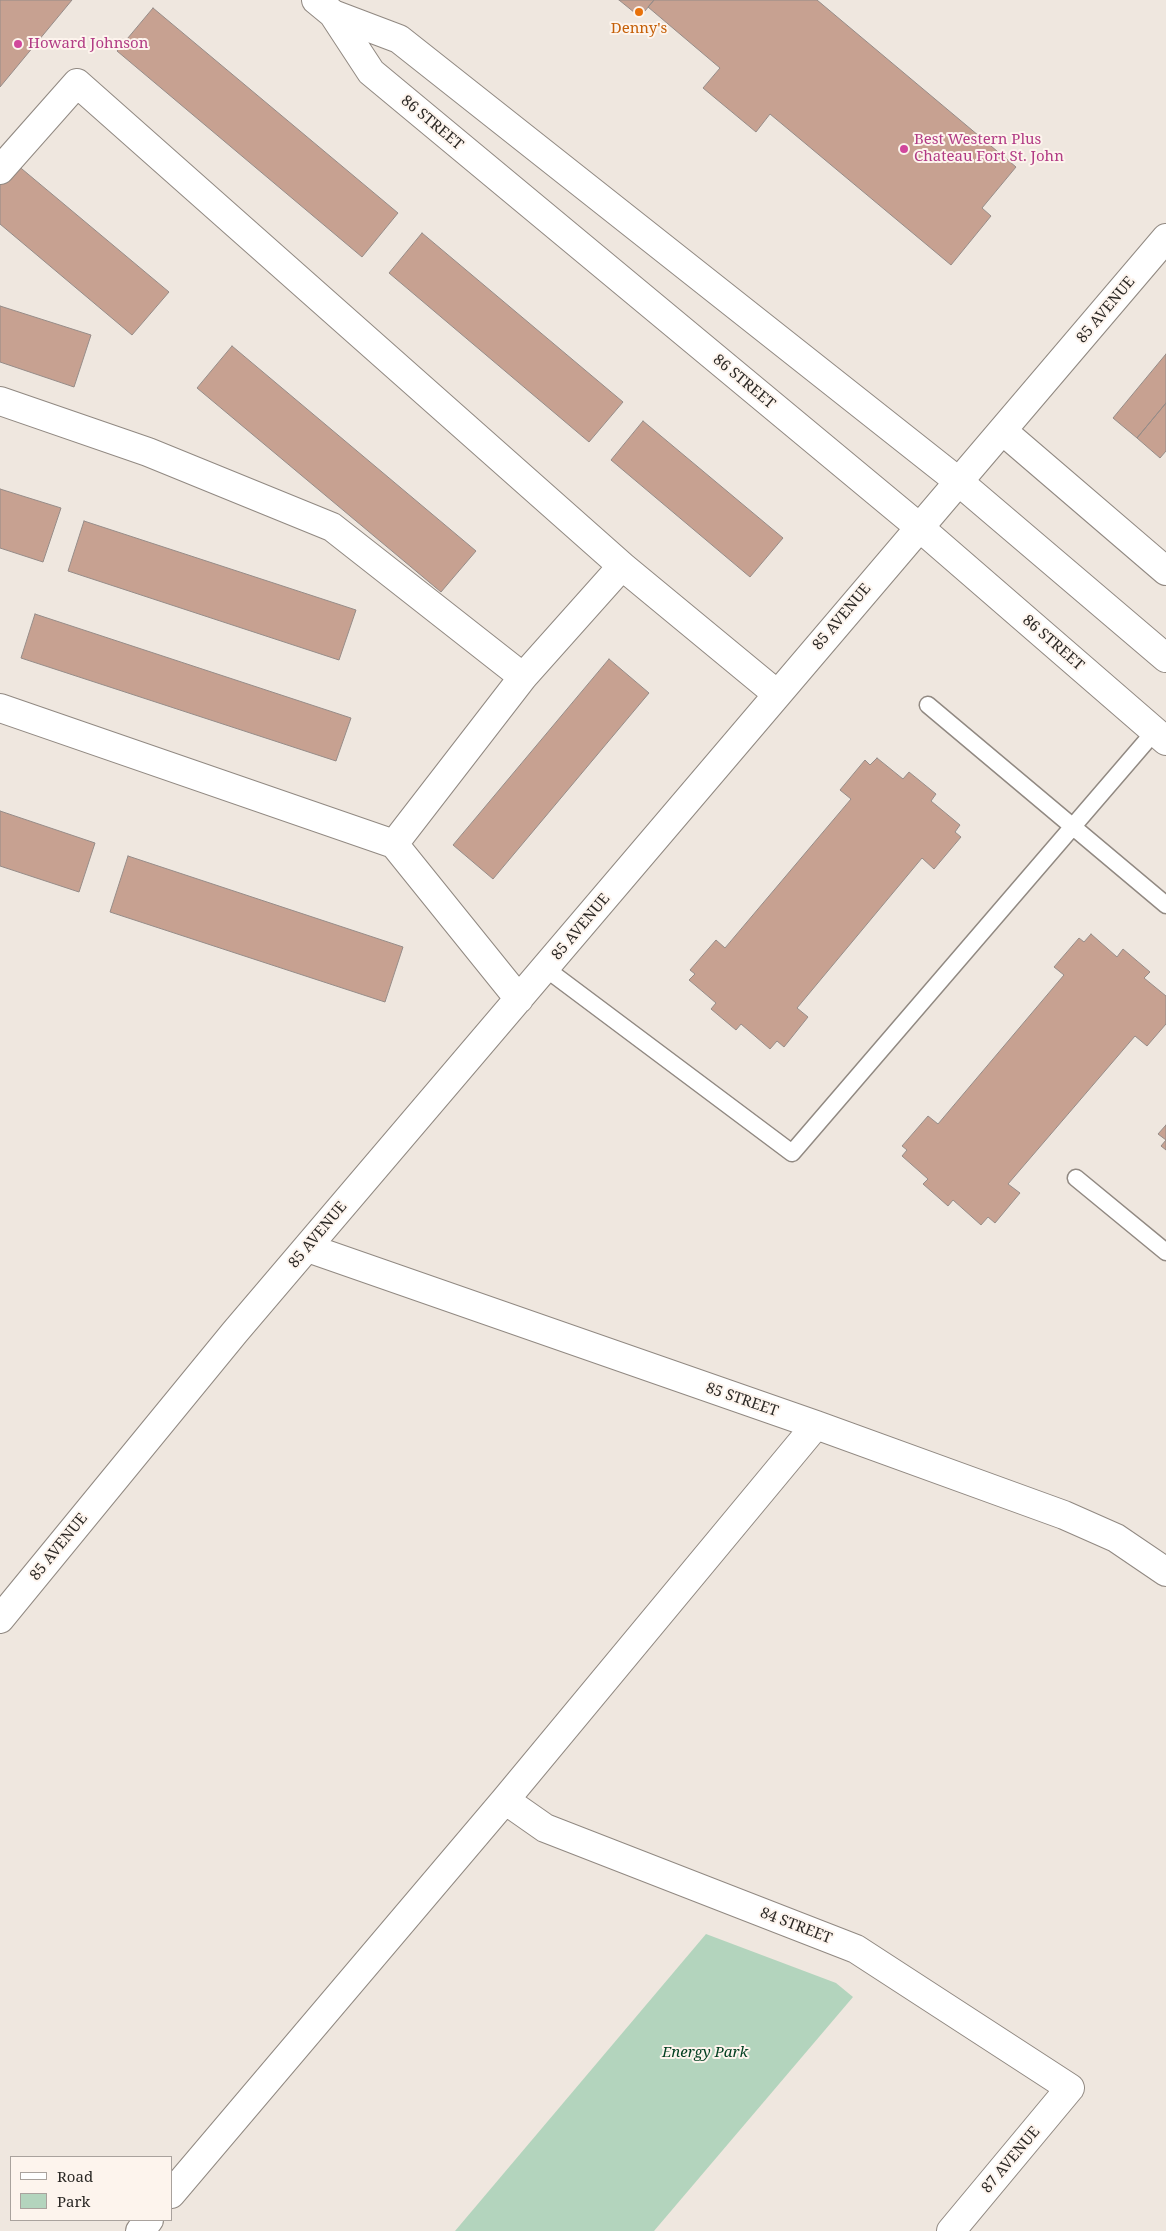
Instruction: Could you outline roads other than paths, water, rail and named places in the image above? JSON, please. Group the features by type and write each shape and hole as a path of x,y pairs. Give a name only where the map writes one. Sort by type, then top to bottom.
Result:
{"street":[{"name":"86 STREET","path":"324,7 399,39 958,481 1166,658"},
{"name":"86 STREET","path":"324,7 371,72 919,527 1160,736"},
{"path":"0,170 77,83 622,566 777,694"},
{"name":"85 AVENUE","path":"0,1619 308,1248 958,481 1004,432 1166,238"},
{"path":"0,401 148,452 332,527 522,677"},
{"path":"1004,432 1166,571"},
{"path":"394,844 522,677 622,566"},
{"path":"0,708 394,844 519,999"},
{"name":"85 STREET","path":"308,1248 1064,1515 1116,1538 1166,1572"},
{"path":"172,2193 504,1800 816,1426"},
{"name":"84 STREET","path":"504,1800 545,1828 856,1949 1070,2088"},
{"name":"87 AVENUE","path":"951,2231 1070,2088"},
{"path":"140,2231 148,2221"}],"lane":[{"path":"928,705 1166,905"},
{"path":"545,968 792,1153 1072,826 1160,736"},
{"path":"1076,1178 1166,1252"}],"place":[{"name":"Denny's","path":"639,12"},
{"name":"Howard Johnson","path":"18,44"},
{"name":"Best Western Plus Chateau Fort St. John","path":"904,149"}],"park label":[{"name":"Energy Park","path":"705,2053"}]}
